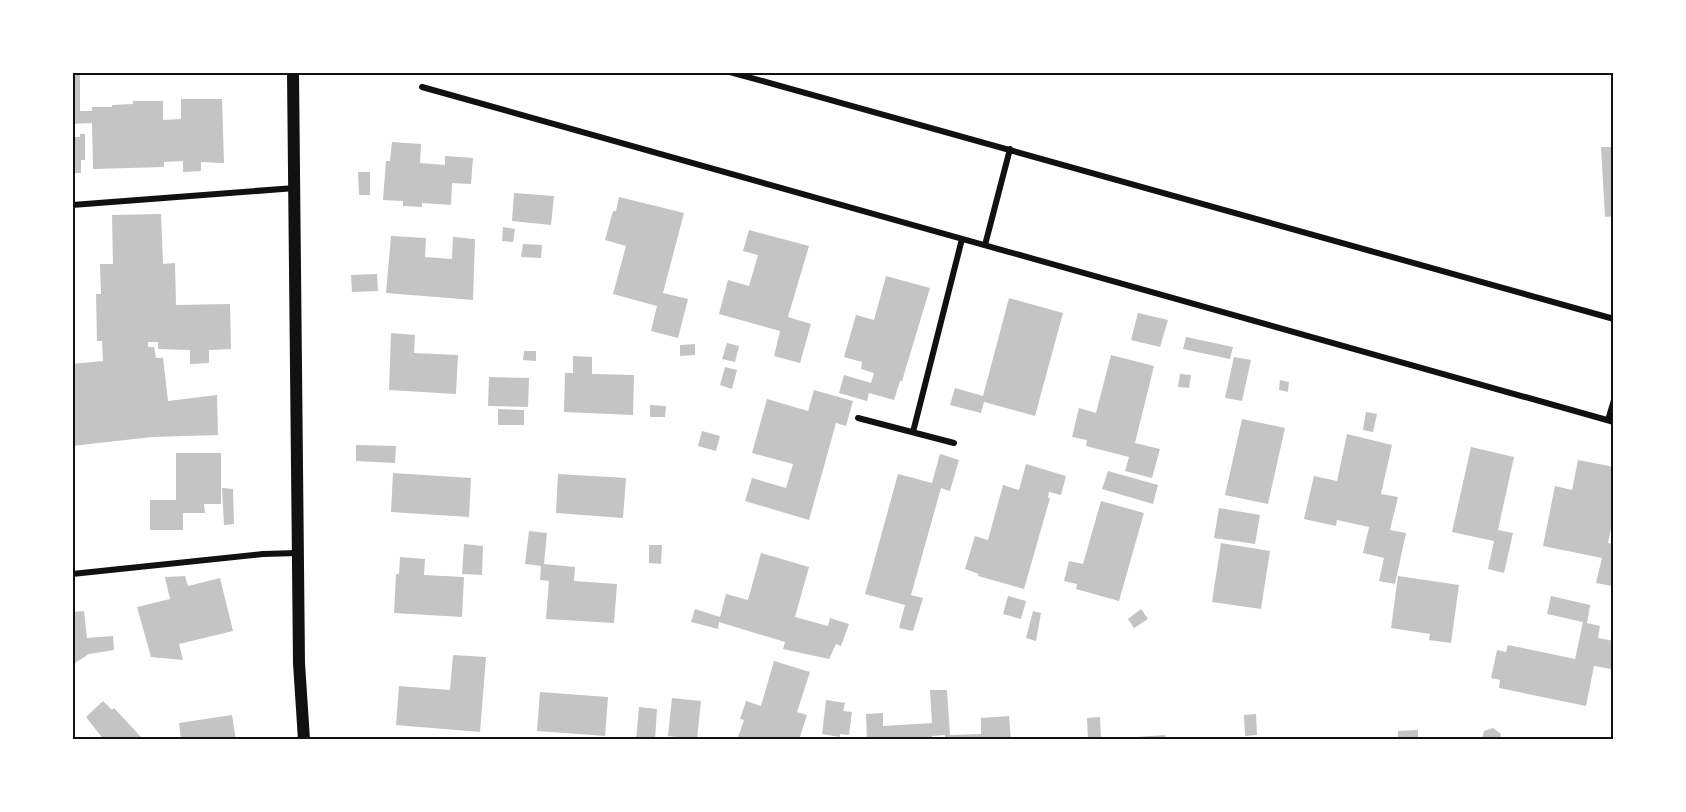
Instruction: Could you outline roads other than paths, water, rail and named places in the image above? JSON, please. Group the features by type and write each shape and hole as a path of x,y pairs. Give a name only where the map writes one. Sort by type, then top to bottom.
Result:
{"main road":[{"path":"293,72 299,663 304,740"}],"street":[{"path":"730,72 1614,319"},
{"path":"422,87 1611,421 1614,400"},
{"path":"985,246 1010,149"},
{"path":"72,205 295,188"},
{"path":"913,432 962,239"},
{"path":"858,418 954,442"},
{"path":"72,574 263,554 298,553"}]}
